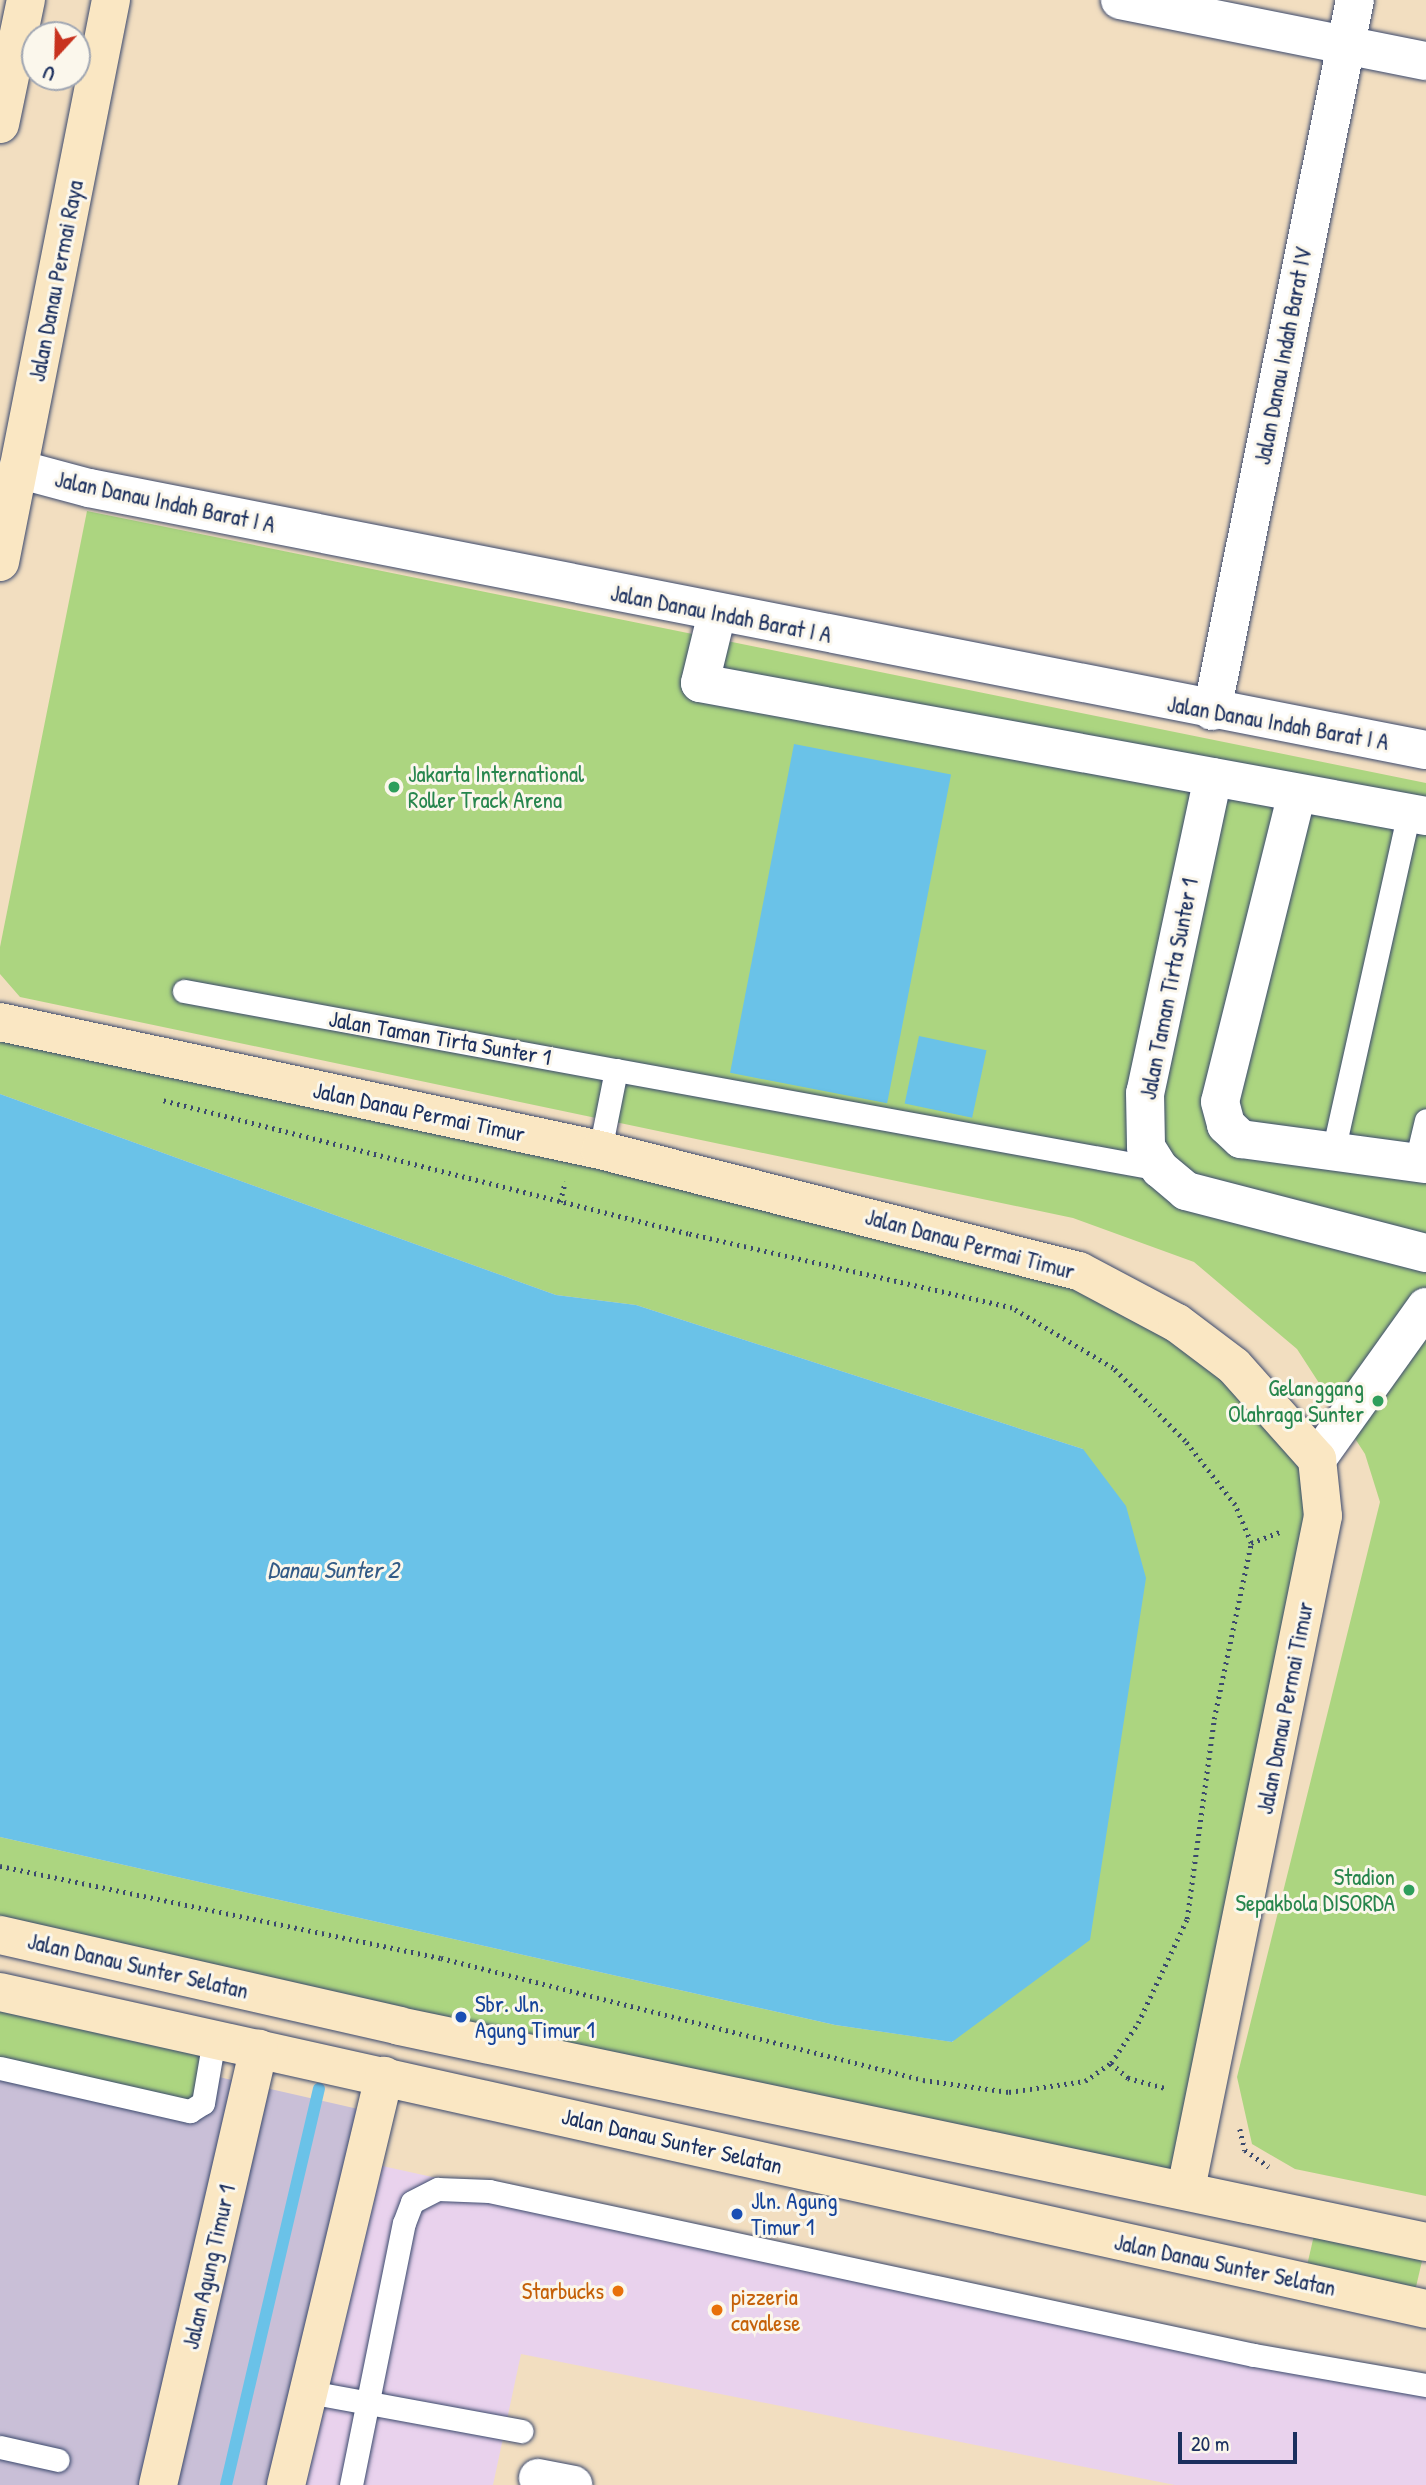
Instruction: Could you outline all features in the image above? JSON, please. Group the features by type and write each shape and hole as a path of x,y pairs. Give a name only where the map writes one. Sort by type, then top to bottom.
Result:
{"street":[{"path":"0,124 26,0"},
{"name":"Jalan Danau Permai Raya","path":"0,562 111,0"},
{"path":"1119,0 1426,61"},
{"name":"Jalan Danau Indah Barat IV","path":"1212,712 1355,0"},
{"name":"Jalan Danau Indah Barat I A","path":"18,469 89,488 1212,712 1426,750"},
{"path":"717,613 700,683 1418,814"},
{"name":"Jalan Taman Tirta Sunter 1","path":"1213,777 1144,1093 1146,1147 1160,1169 1186,1191 1426,1253"},
{"path":"1297,793 1220,1102 1226,1125 1241,1139 1421,1163"},
{"name":"Jalan Danau Permai Timur","path":"0,1022 600,1150 1079,1271 1178,1323 1234,1366 1317,1459 1323,1516 1186,2189"},
{"path":"1317,1459 1426,1307"},
{"name":"Jalan Danau Sunter Selatan","path":"0,1935 298,2003 1186,2189 1426,2242"},
{"name":"Jalan Danau Sunter Selatan","path":"0,1992 1426,2309"},
{"name":"Jalan Agung Timur 1","path":"158,2485 274,2053"},
{"path":"286,2485 309,2392 374,2073"}],"lane":[{"path":"1333,1153 1418,814"},
{"name":"Jalan Taman Tirta Sunter 1","path":"184,991 1160,1169"},
{"path":"600,1150 617,1070"},
{"path":"1421,1163 1426,1120"},
{"path":"0,2068 190,2111 203,2103 214,2039"},
{"path":"351,2485 404,2223 412,2202 438,2189 489,2191 1254,2355 1426,2385"},
{"path":"309,2392 521,2431"},
{"path":"0,2447 58,2460"}],"path":[{"path":"0,1866 440,1958 923,2080 1009,2092 1084,2081 1111,2063 1138,2023 1187,1919 1214,1719 1251,1542 1235,1505 1210,1473 1113,1368 1012,1308 688,1234 147,1097"},
{"path":"1111,2063 1128,2078 1239,2109 1245,2150 1282,2172"}],"shaded area":[{"path":"0,2027 380,2114 288,2485 0,2485"},
{"path":"369,2163 774,2253 1426,2382 1426,2485 1175,2485 521,2354 493,2485 288,2485"}],"green space":[{"name":"Gelanggang Olahraga Sunter","path":"87,511 1426,783 1426,2196 1295,2169 1252,2144 1237,2077 1380,1502 1365,1454 1297,1349 1194,1262 1073,1218 20,997 0,974 0,947"},
{"path":"0,1023 1079,1271 1178,1323 1317,1459 1186,2189 0,1932 0,1837 835,2025 953,2042 1083,1449 636,1305 556,1295 0,1094"},
{"path":"0,1992 214,2039 203,2103 0,2068"},
{"path":"1318,2218 1426,2243 1411,2307 1303,2282"}],"water":[{"path":"794,744 951,775 887,1103 730,1073"},
{"path":"919,1036 986,1050 972,1118 905,1103"},
{"name":"Danau Sunter 2","path":"0,1094 556,1295 636,1305 1083,1449 1126,1506 1146,1578 1090,1940 952,2042 835,2025 0,1837"}],"waterway":[{"path":"226,2485 319,2089"}],"place":[{"name":"Jakarta International Roller Track Arena","path":"394,787"},
{"name":"Gelanggang Olahraga Sunter","path":"1378,1401"},
{"name":"Stadion Sepakbola DISORDA","path":"1409,1890"},
{"name":"Sbr. Jln. Agung Timur 1","path":"461,2017"},
{"name":"Jln. Agung Timur 1","path":"737,2214"},
{"name":"Starbucks","path":"618,2291"},
{"name":"pizzeria cavalese","path":"717,2310"}]}
